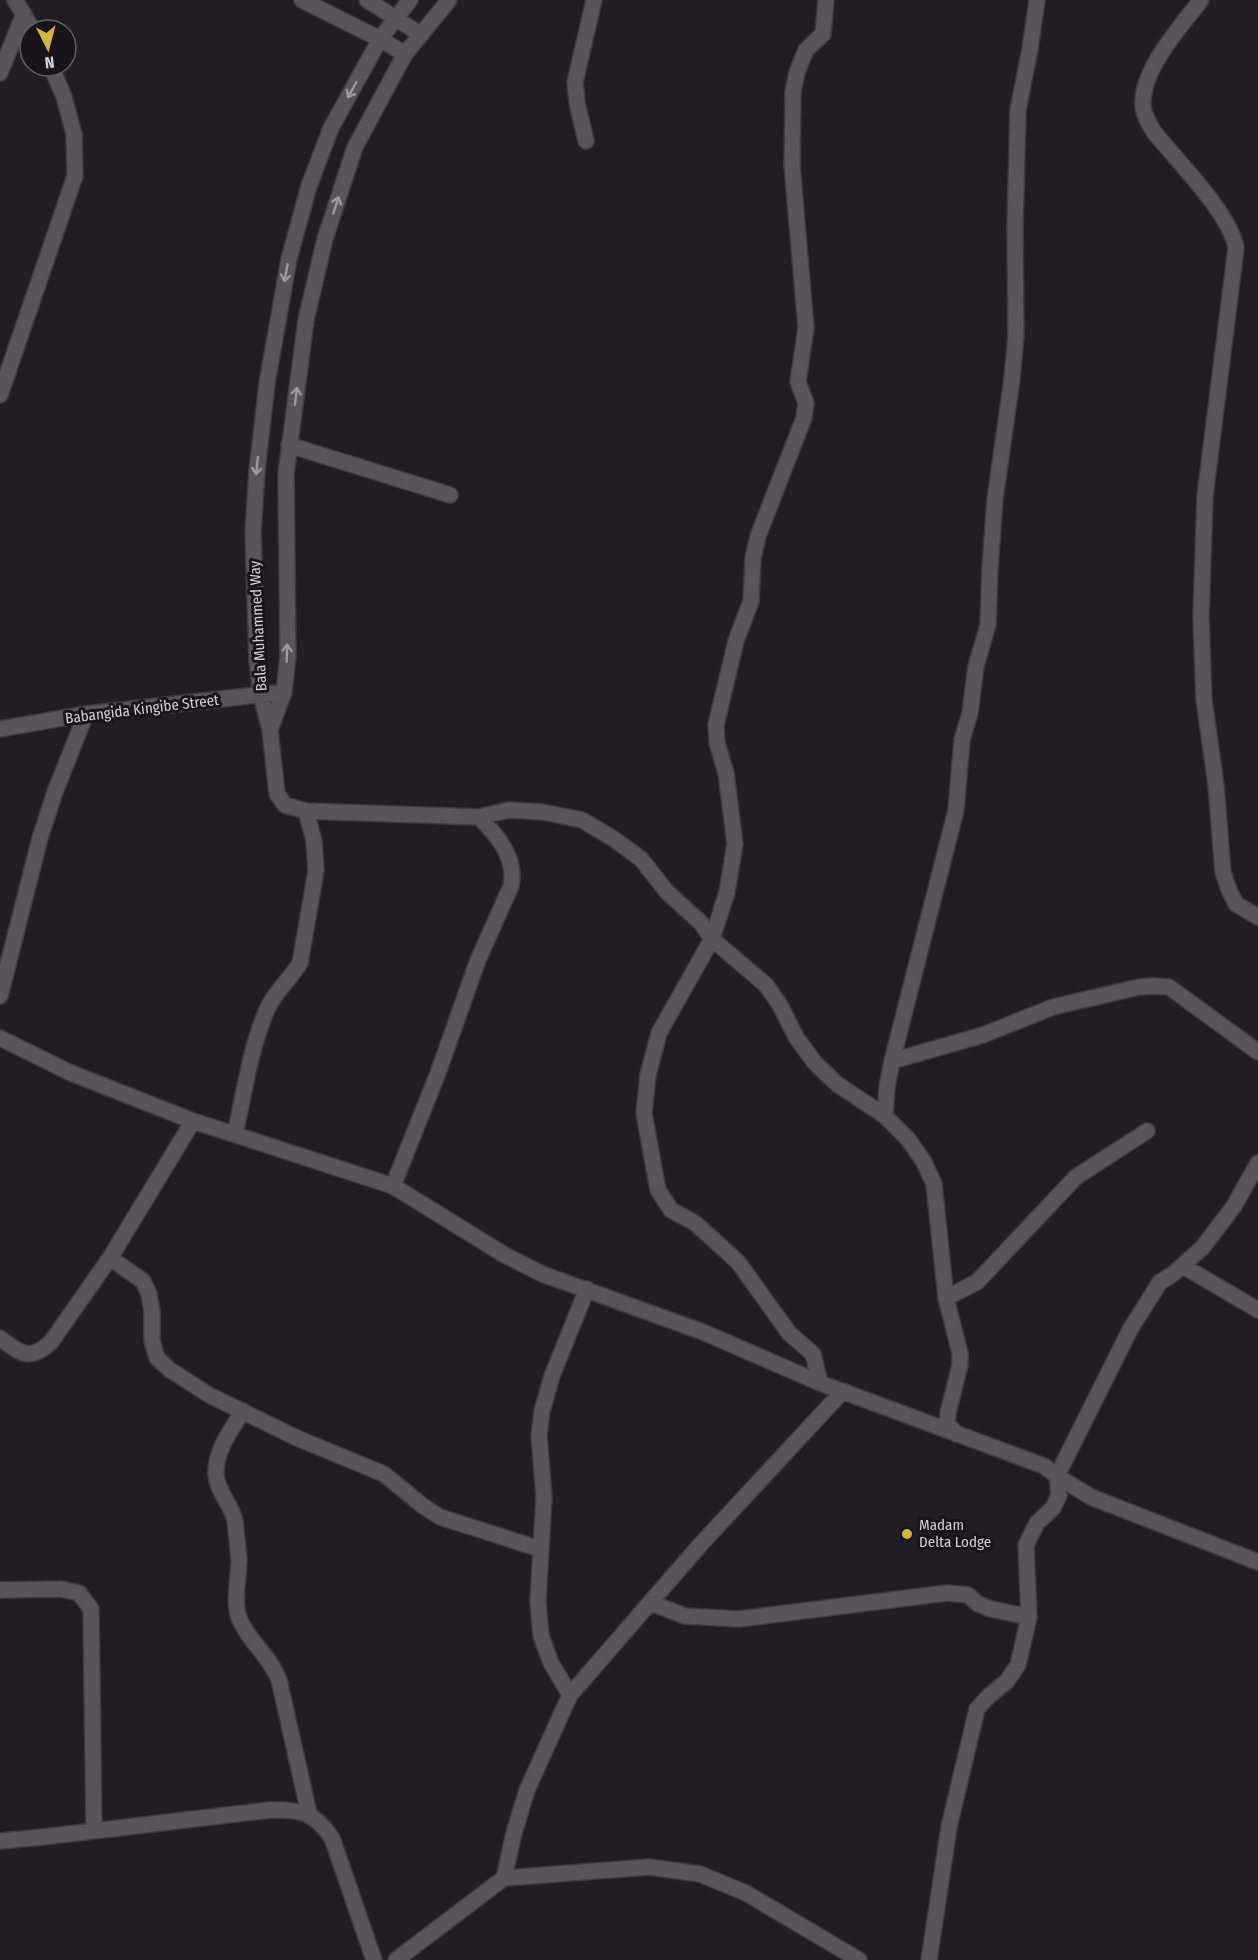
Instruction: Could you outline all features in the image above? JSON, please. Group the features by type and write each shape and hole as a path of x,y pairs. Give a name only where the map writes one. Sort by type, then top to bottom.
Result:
{"street":[{"path":"15,0 26,18"},
{"path":"302,0 405,54"},
{"path":"367,0 420,34"},
{"name":"Bala Muhammed Way","path":"270,730 261,695 257,659 254,541 257,471 267,383 288,259 309,186 331,128 380,39 410,0"},
{"name":"Bala Muhammed Way","path":"270,730 284,692 288,656 286,474 306,320 325,238 355,147 405,54 449,0"},
{"path":"586,141 577,103 575,82 594,0"},
{"path":"820,1383 813,1354 789,1333 738,1262 695,1223 671,1210 658,1190 644,1113 648,1075 659,1033 712,939 727,892 735,844 726,773 717,743 716,726 735,641 751,601 753,558 758,536 806,408 798,382 806,328 792,165 793,92 797,72 806,50 823,33 826,0"},
{"path":"885,1116 892,1061 956,810 962,740 970,713 976,666 985,643 988,626 995,499 1016,335 1015,227 1018,110 1037,0"},
{"path":"1201,0 1155,63 1144,94 1143,108 1146,120 1154,132 1213,204 1234,237 1236,248 1205,496 1201,618 1204,700 1216,785 1223,872 1228,890 1236,904 1258,917"},
{"path":"0,73 24,14"},
{"path":"0,395 75,177 74,134 56,78"},
{"path":"290,445 450,495"},
{"name":"Babangida Kingibe Street","path":"0,729 86,714 284,692"},
{"path":"0,996 40,838 55,792 86,714"},
{"path":"270,730 277,794 285,805 306,811 479,817 509,810 543,812 582,820 641,859 667,892 701,923 712,939 766,985 780,1005 796,1037 815,1064 837,1084 885,1116 908,1139 924,1162 934,1184 946,1298 960,1353 960,1365 947,1423 956,1434"},
{"path":"235,1134 255,1046 266,1011 276,993 293,976 300,963 316,871 314,841 306,811"},
{"path":"393,1186 438,1073 478,960 511,886 512,866 503,846 490,827 479,817"},
{"path":"892,1061 983,1035 1053,1007 1154,986 1169,987 1258,1052"},
{"path":"0,1038 71,1073 193,1121 393,1186 503,1254 542,1275 587,1289 703,1332 820,1383 1044,1466 1091,1497 1258,1562"},
{"path":"0,1338 28,1354 40,1353 51,1342 110,1258 193,1121"},
{"path":"946,1298 978,1282 1076,1177 1147,1131"},
{"path":"929,1960 949,1827 977,1709 1007,1682 1018,1665 1029,1617 1026,1545 1037,1522 1053,1508 1059,1495 1057,1476 1131,1328 1160,1282 1183,1266 1203,1247 1234,1206 1258,1163"},
{"path":"110,1258 143,1281 149,1294 152,1311 152,1340 157,1358 170,1370 211,1396 297,1438 384,1474 440,1517 540,1549"},
{"path":"1183,1266 1258,1310"},
{"path":"570,1695 551,1663 541,1636 538,1601 544,1497 539,1435 542,1411 560,1353 587,1289"},
{"path":"504,1878 527,1790 570,1695 701,1544 843,1391"},
{"path":"243,1411 223,1445 216,1475 218,1485 235,1523 239,1557 237,1608 239,1619 276,1671 309,1813"},
{"path":"0,1590 61,1589 79,1593 91,1609 94,1830"},
{"path":"651,1603 685,1616 739,1619 947,1593 968,1595 978,1604 991,1610 1029,1617"},
{"path":"0,1840 270,1810 291,1809 309,1813 323,1825 332,1838 374,1960"},
{"path":"396,1960 504,1878 649,1866 700,1874 746,1893 859,1960"}],"place":[{"name":"Madam Delta Lodge","path":"907,1534"}]}
